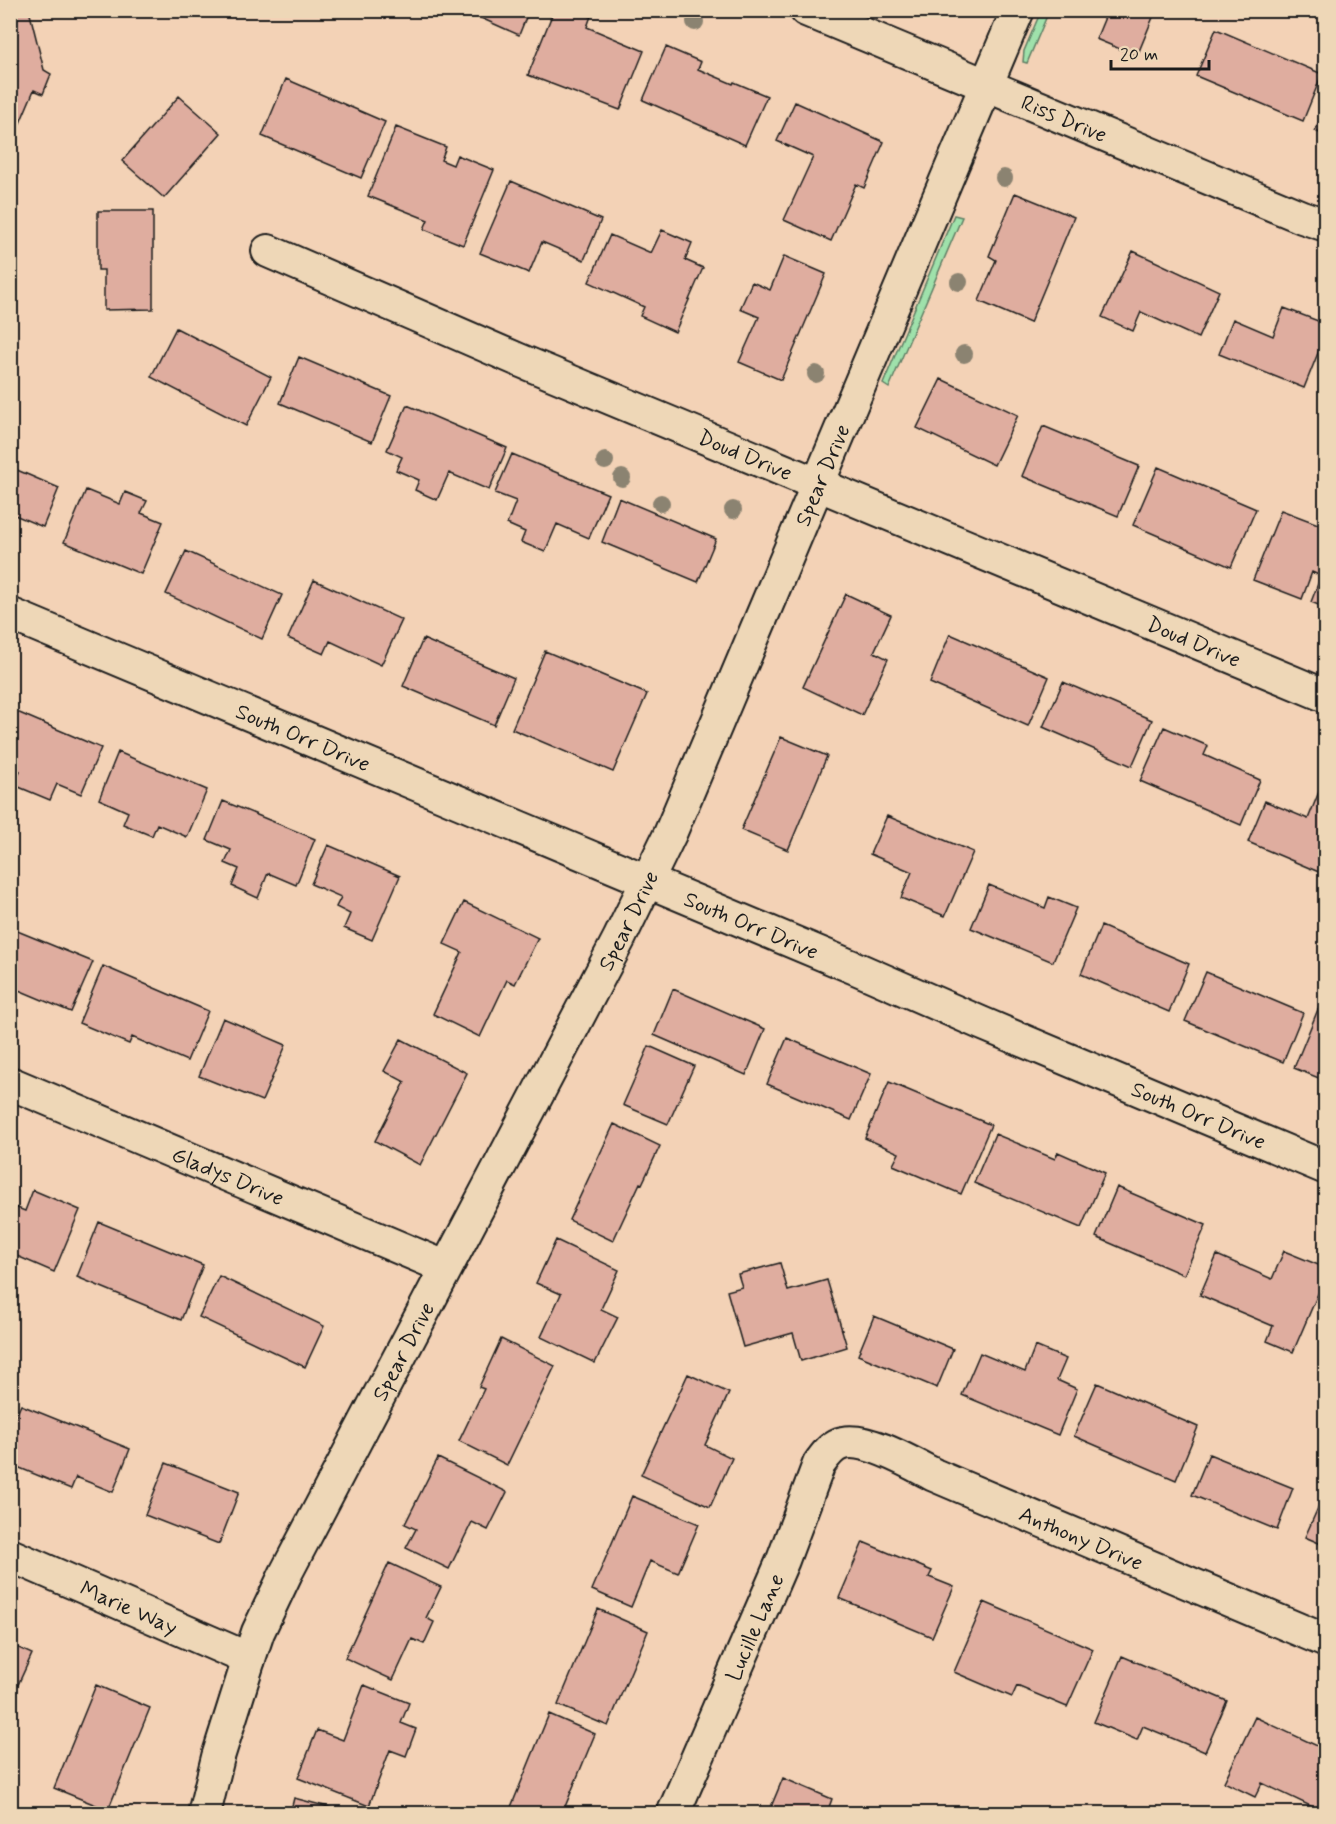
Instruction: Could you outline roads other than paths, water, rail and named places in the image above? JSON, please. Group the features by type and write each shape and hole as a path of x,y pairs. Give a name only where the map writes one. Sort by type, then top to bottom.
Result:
{"street":[{"name":"Riss Drive","path":"806,10 1326,225"},
{"name":"Spear Drive","path":"204,1814 218,1757 258,1632 286,1573 613,949 670,834 1018,10"},
{"name":"Doud Drive","path":"268,250 519,360 1326,696"},
{"name":"South Orr Drive","path":"10,614 1326,1168"},
{"name":"Gladys Drive","path":"10,1083 445,1267"},
{"name":"Anthony Drive","path":"838,1445 853,1442 897,1455 934,1475 1326,1641"},
{"name":"Lucille Lane","path":"673,1814 783,1560 819,1464 829,1451 838,1445"},
{"name":"Marie Way","path":"10,1555 249,1659"}]}
